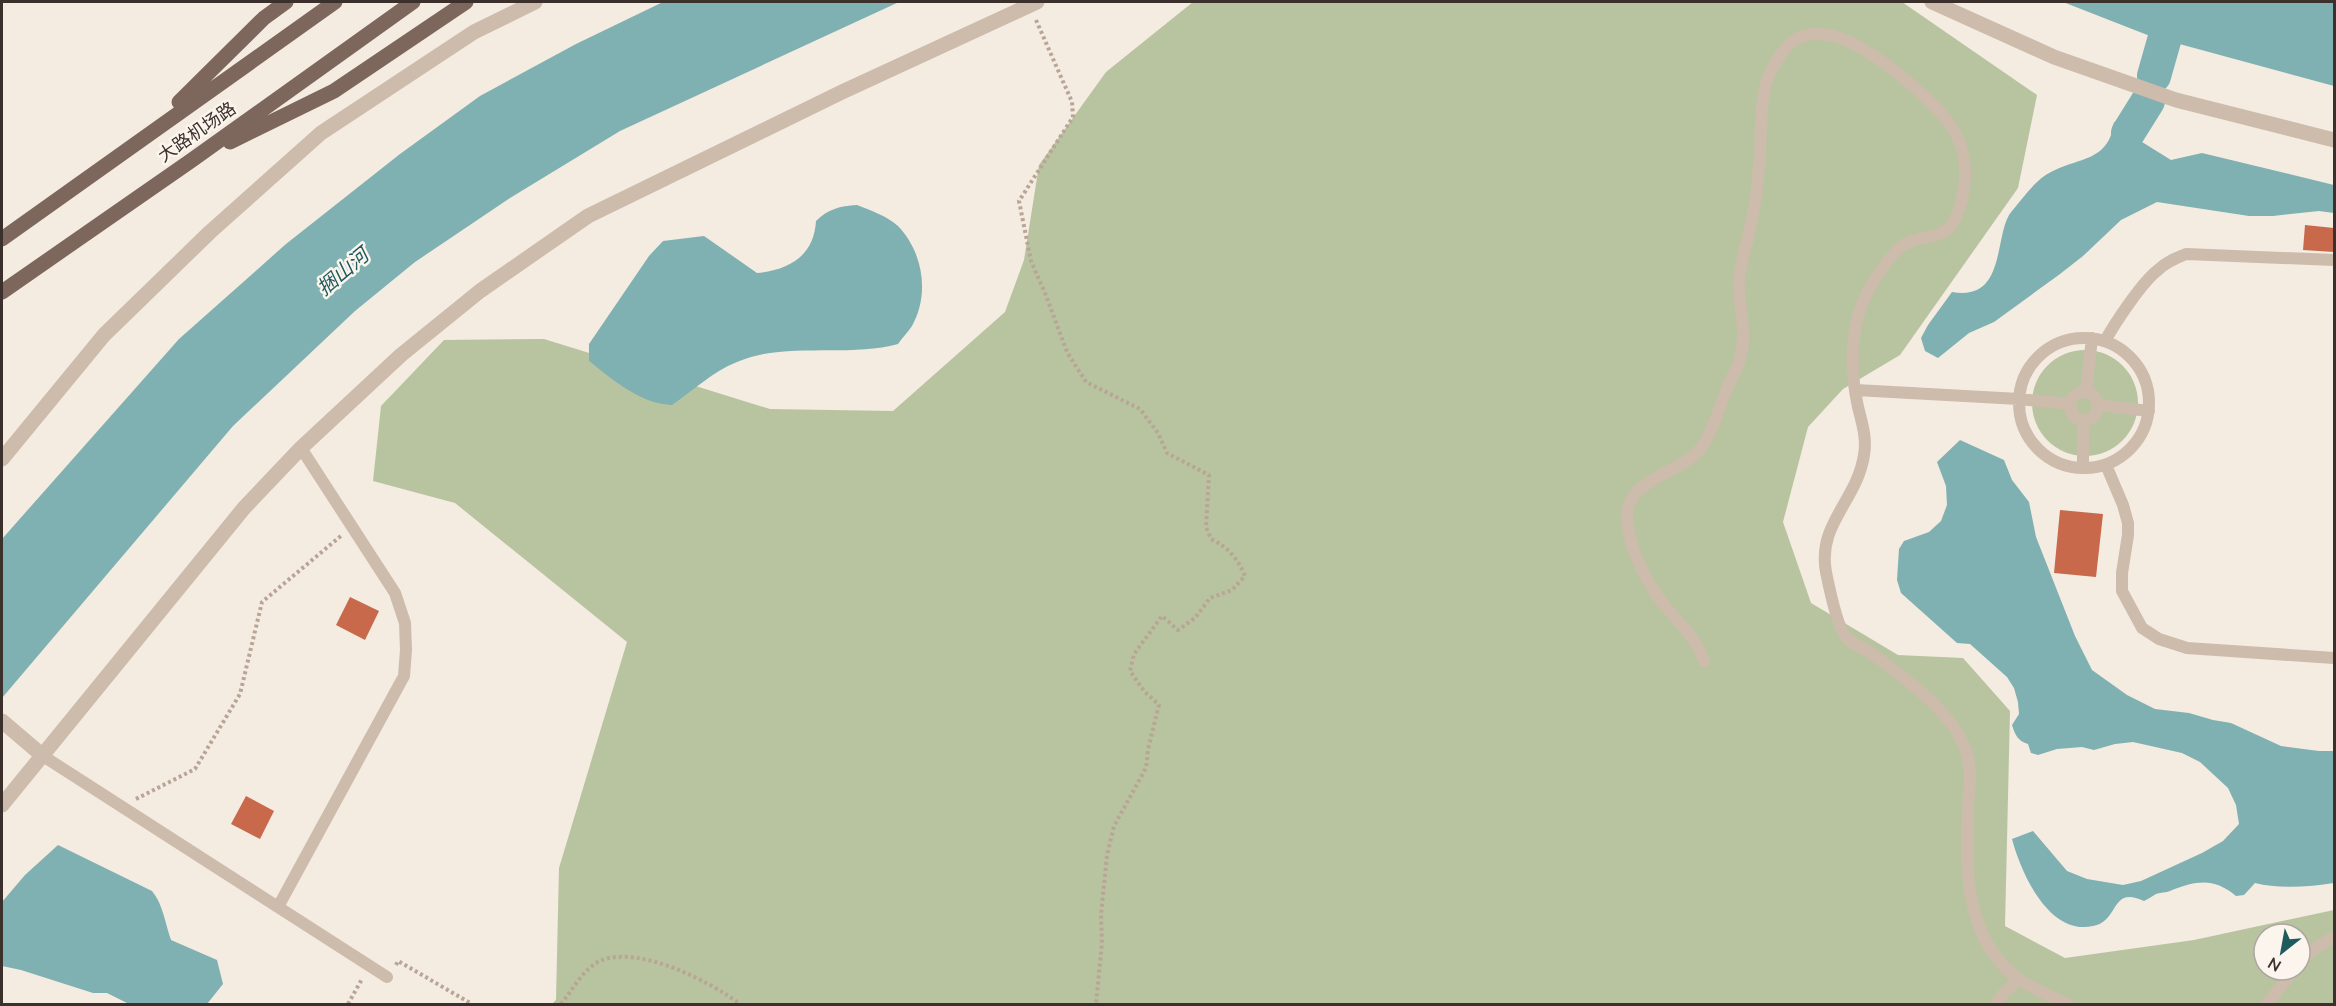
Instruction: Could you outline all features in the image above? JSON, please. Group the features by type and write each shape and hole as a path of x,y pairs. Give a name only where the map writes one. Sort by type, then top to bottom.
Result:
{"main road":[{"path":"150,132 264,18 286,2"},
{"name":"大路机场路","path":"2,239 335,2"},
{"name":"大路机场路","path":"2,292 413,2"},
{"path":"192,160 334,91 466,2"}],"street":[{"path":"2,459 104,335 210,232 321,133 474,32 536,2"},
{"path":"1932,2 2055,57 2176,100 2334,140"},
{"path":"2,805 244,508 302,448 401,355 480,291 588,216 842,92 1033,3"},
{"path":"2,721 43,756"}],"lane":[{"path":"1704,661 1700,647 1665,606 1642,568 1627,516 1629,501 1638,491 1683,464 1699,450 1720,411 1739,361 1744,338 1739,286 1758,173 1765,84 1786,47 1802,37 1824,33 1841,37 1865,51 1904,79 1928,100 1957,133 1963,147 1965,166 1965,182 1956,217 1946,231 1905,243 1893,255 1868,290 1858,310 1853,331 1856,390 1865,447 1862,466 1848,500 1827,535 1824,549 1825,567 1835,610 1846,637 1932,703 1947,716 1961,736 1970,771 1966,852 1971,899 1981,930 1995,957 2019,979 2067,1005"},
{"path":"2105,341 2115,324 2155,272 2169,261 2186,254 2216,253 2334,260"},
{"path":"2078,338 2105,341 2120,348 2137,363 2147,382 2150,405 2146,426 2135,446 2118,460 2106,465 2097,468 2083,468 2056,463 2038,450 2025,433 2019,413 2019,391 2026,371 2040,354 2057,343 2078,338"},
{"path":"2086,393 2092,338"},
{"path":"1856,390 2071,404"},
{"path":"2086,393 2094,397 2098,405 2095,414 2083,420 2075,416 2071,404 2078,394 2086,393"},
{"path":"2098,405 2149,411"},
{"path":"2083,420 2083,468"},
{"path":"278,907 404,676 406,650 405,624 395,593 302,448"},
{"path":"2106,465 2123,504 2128,523 2122,591 2142,628 2159,639 2187,648 2334,658"},
{"path":"43,756 387,977"},
{"path":"2312,950 2334,937"},
{"path":"1996,1005 2004,993 2019,979"},
{"path":"2267,1005 2285,982"}],"path":[{"path":"1033,3 1072,102 1073,117 1019,201 1030,261 1045,293 1067,352 1086,382 1140,410 1158,433 1167,453 1209,475 1206,527 1211,539 1222,544 1239,562 1245,576 1232,590 1210,598 1195,618 1178,630 1162,616 1134,654 1130,671 1144,691 1159,705 1148,749 1146,768 1114,826 1107,855 1096,1005"},
{"path":"122,807 195,769 240,694 262,602 350,529"},
{"path":"561,1005 586,971 600,961 623,956 675,968 719,989 740,1005"},
{"path":"387,977 398,962 472,1005"},
{"path":"348,1005 369,966"}],"green space":[{"path":"1193,2 1902,2 2037,95 2018,188 1900,355 1843,389 1808,427 1783,522 1811,603 1898,655 1963,658 2010,711 2005,926 2065,958 2194,940 2252,928 2252,982 2312,982 2312,922 2278,922 2334,910 2334,1004 552,1004 556,1000 559,868 627,642 455,503 373,481 381,406 444,340 544,339 770,409 893,411 1005,312 1024,260 1039,165 1106,72"},
{"path":"2085,350 2105,354 2123,365 2134,383 2138,403 2134,423 2123,441 2105,452 2085,456 2065,452 2047,441 2036,423 2032,403 2036,383 2047,365 2065,354"}],"water":[{"name":"捆山河","path":"663,2 899,2 620,131 510,198 415,262 355,311 233,426 2,698 2,539 179,339 286,244 400,154 480,96 576,44"},
{"path":"2063,2 2334,2 2334,86 2150,36"},
{"path":"2114,122 2142,132 2142,142 2171,160 2202,153 2334,185 2334,213 2319,211 2249,216 2157,202 2121,220 2060,274 1994,322 1969,333 1938,358 1925,351 1921,338 1952,292 1970,292 1982,287 1991,276 2006,221 2025,195 2045,175 2099,151 2106,145"},
{"path":"857,205 894,222 907,236 918,261 922,287 918,314 898,344 858,350 775,352 756,356 719,371 672,405 661,404 638,396 589,361 589,344 649,256 663,241 704,236 757,273 769,271 789,264 805,252 814,233 816,221 825,214 845,206"},
{"path":"1960,440 2004,460 2012,480 2029,502 2036,537 2075,636 2092,670 2127,695 2155,709 2189,713 2231,723 2281,746 2334,751 2334,883 2294,887 2255,883 2244,895 2236,896 2212,883 2196,883 2156,894 2144,901 2125,897 2102,923 2077,927 2050,912 2039,899 2022,868 2012,839 2033,831 2067,871 2087,879 2123,885 2141,881 2223,841 2239,824 2236,805 2228,788 2200,762 2182,753 2133,742 2094,750 2082,747 2057,749 2038,755 2031,753 2028,744 2017,737 2014,732 2012,725 2019,714 2018,702 2014,688 2007,677 1970,644 1957,643 1901,593 1897,580 1899,549 1904,541 1929,532 1941,521 1947,505 1946,486 1937,462"},
{"path":"58,845 152,891 161,908 171,940 217,960 223,984 207,1004 129,1004 107,993 93,993 2,966 2,902 25,875"}],"building":[{"path":"2305,225 2334,228 2334,252 2303,250"},
{"path":"2060,510 2103,514 2096,577 2054,573"},
{"path":"350,597 379,611 365,640 336,625"},
{"path":"246,796 274,811 260,839 231,824"}],"waterway":[{"path":"2154,76 2175,2"},
{"path":"2128,133 2148,101"}]}
